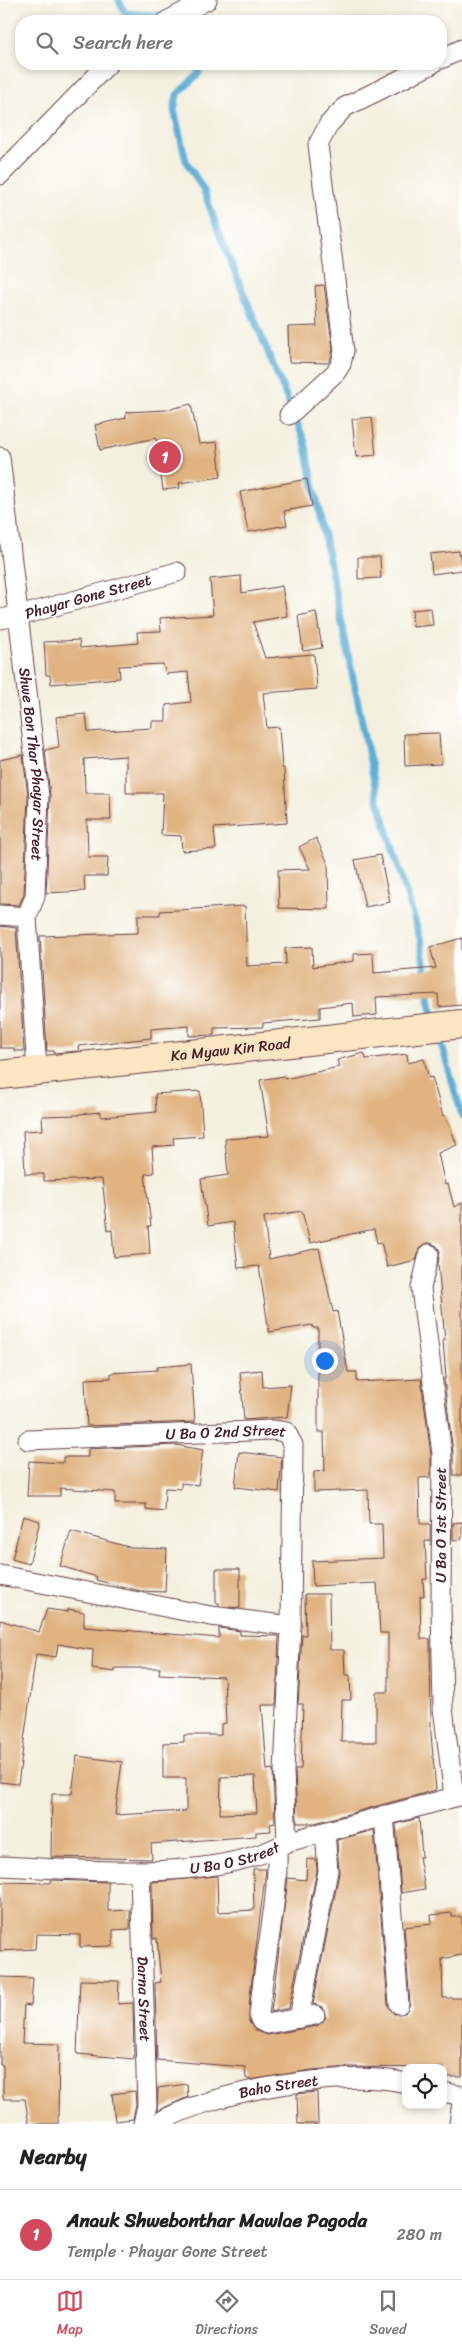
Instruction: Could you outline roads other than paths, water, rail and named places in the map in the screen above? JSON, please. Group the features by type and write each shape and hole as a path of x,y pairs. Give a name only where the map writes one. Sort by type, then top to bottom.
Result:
{"main road":[{"name":"Ka Myaw Kin Road","path":"0,1075 462,1024"}],"street":[{"path":"178,15 207,0"},
{"path":"447,57 462,49"},
{"path":"0,175 102,70"},
{"path":"288,415 336,372 341,364 344,351 318,145 329,124 346,107 420,70"},
{"name":"Shwe Bon Thar Phayar Street","path":"0,460 39,796 35,896 27,917 37,1071"},
{"name":"Phayar Gone Street","path":"0,619 19,616 177,572"},
{"path":"0,915 27,917"},
{"name":"U Ba O 1st Street","path":"429,1254 421,1288 442,1454 441,1607 443,1708 458,1796"},
{"name":"U Ba O 2nd Street","path":"28,1440 272,1430 286,1432 293,1445 291,1626 282,1845 266,1948 258,2017 267,2024 307,2016 328,1871 324,1832"},
{"path":"0,1575 211,1616 291,1626"},
{"name":"U Ba O Street","path":"0,1866 140,1871 224,1864 324,1832 458,1796"},
{"path":"384,1816 399,2004"},
{"name":"Darna Street","path":"140,1871 147,2105 143,2124"},
{"name":"Baho Street","path":"156,2124 173,2114 201,2103 272,2087 328,2079 391,2079 402,2082"},
{"path":"447,2093 462,2096"},
{"path":"459,2124 462,2102"}],"waterway":[{"path":"119,0 125,13 154,15"},
{"path":"199,70 199,73 177,95 174,110 186,161 204,191 222,241 305,442 377,796 420,938 430,1003 435,1022"},
{"path":"438,1032 462,1116"}],"place":[{"name":"Anauk Shwebonthar Mawlae Pagoda","path":"165,457"}]}
